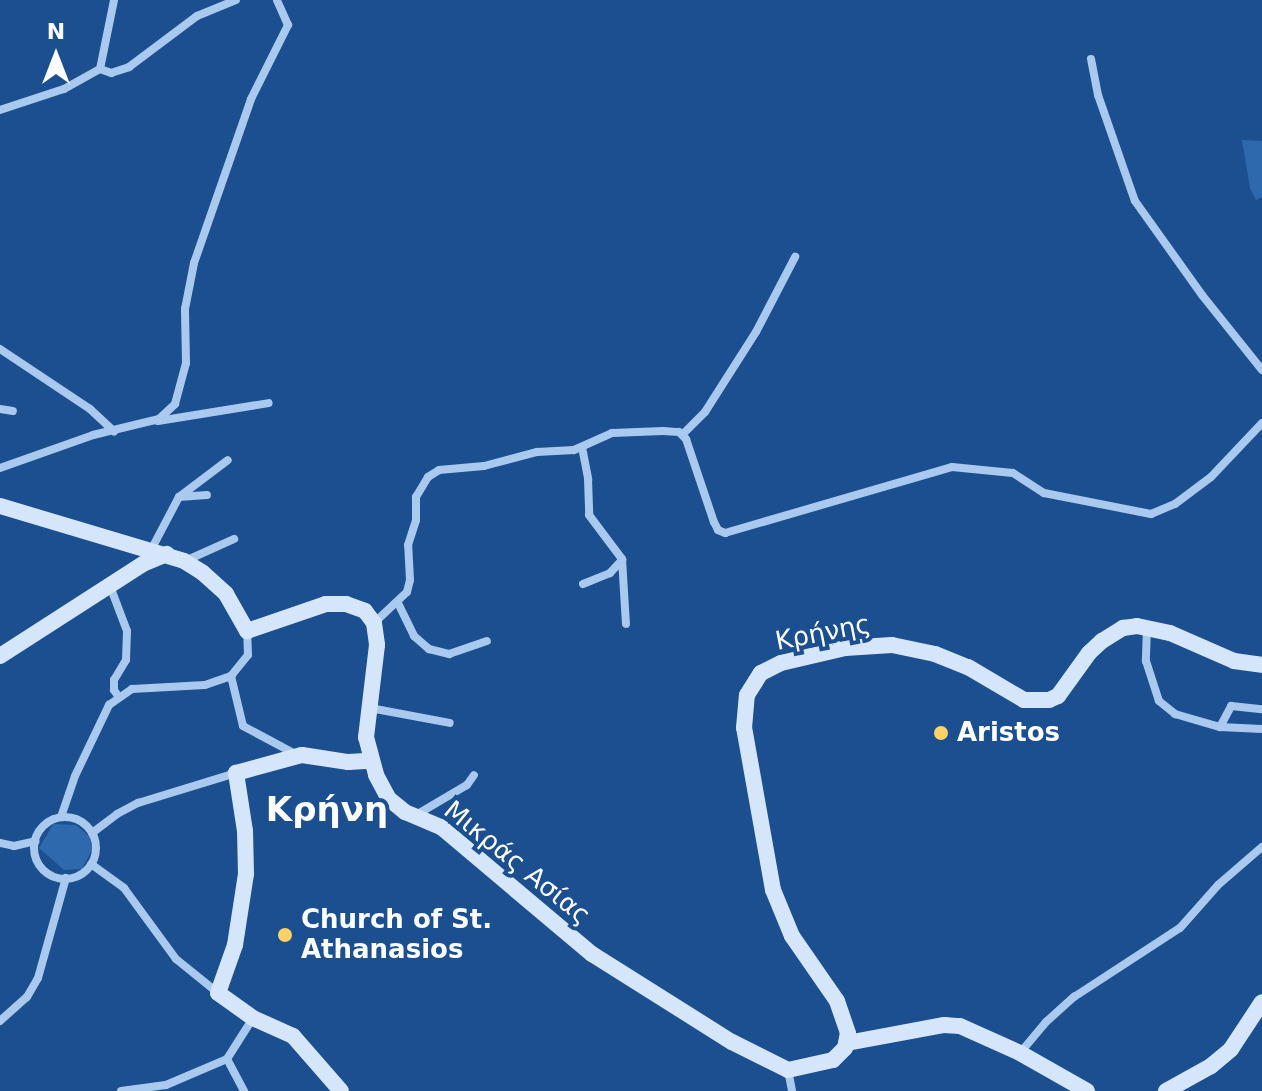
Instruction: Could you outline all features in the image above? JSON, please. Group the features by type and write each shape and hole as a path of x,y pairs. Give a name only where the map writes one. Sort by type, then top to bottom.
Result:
{"street":[{"path":"100,69 114,0"},
{"path":"0,110 64,89 100,69 113,73 133,65 197,16 236,0"},
{"path":"0,468 149,421 169,412 179,396 186,363 184,319 191,276 244,116 288,25 277,0"},
{"path":"1091,59 1098,95 1135,201 1202,295 1262,370"},
{"path":"247,631 337,603 361,609 374,623 398,603 409,586 408,545 416,520 416,497 431,474 439,470 484,466 537,452 582,447 612,433 683,434 705,412 756,332 795,257"},
{"path":"0,349 90,409 114,431"},
{"path":"149,421 194,418 269,403"},
{"path":"0,409 13,411"},
{"path":"683,434 714,522 718,530 725,533 952,467 1013,473 1044,493 1151,514 1166,510 1211,477 1262,423"},
{"path":"582,447 588,479 589,515 622,559 626,624"},
{"path":"0,656 159,552 179,497 228,460"},
{"path":"179,497 207,495"},
{"path":"0,506 184,561 226,594 247,631 248,655 231,676 205,685 132,689 118,696 109,705 75,776 61,817"},
{"path":"184,561 234,539"},
{"path":"583,584 610,573 622,559"},
{"path":"110,586 127,631 126,660 114,680 114,690 118,696"},
{"path":"398,603 414,636 429,649 449,654 487,641"},
{"name":"Μικράς Ασίας","path":"374,623 377,647 366,737 370,761 386,795 397,806 441,827 579,946 732,1042 788,1070"},
{"path":"1262,665 1216,655 1170,633 1147,627 1146,661 1150,684 1159,701 1175,714 1220,727 1262,729"},
{"name":"Κρήνης","path":"847,1043 848,1027 841,1009 792,936 773,890 745,742 745,705 755,680 781,663 864,644 892,645 935,654 968,667 1024,700 1049,700 1058,696 1082,661 1102,641 1123,628 1147,627"},
{"path":"231,676 243,726 297,755 351,762 370,761"},
{"path":"1220,727 1231,706 1262,709"},
{"path":"369,708 450,723"},
{"path":"92,833 112,817 138,803 297,755"},
{"path":"218,993 235,945 246,882 245,831 236,773"},
{"path":"416,815 467,785 474,775"},
{"path":"61,817 81,821 92,833 95,846 91,864 79,875 66,878 52,876 41,867 35,855 35,841 44,825 61,817"},
{"path":"0,843 14,846 35,841"},
{"path":"1020,1053 1046,1022 1074,997 1180,928 1218,885 1262,847"},
{"path":"91,864 124,888 170,951 218,993 253,1018 293,1036 341,1091"},
{"path":"0,1021 27,997 38,978 66,878"},
{"path":"1166,1091 1211,1066 1231,1049 1262,1002"},
{"path":"121,1091 166,1085 227,1059 253,1018"},
{"path":"792,1091 788,1070 830,1061 839,1056 847,1043 953,1025 1020,1053 1087,1091"},
{"path":"227,1059 244,1091"}],"shaded area":[{"path":"1242,140 1262,141 1262,197 1256,200 1250,188"},
{"path":"53,824 76,825 90,837 92,850 82,869 64,870 39,848"}],"place":[{"name":"Aristos","path":"941,733"},
{"name":"Church of St. Athanasios","path":"285,935"}],"district":[{"name":"Κρήνη","path":"327,810"}]}
